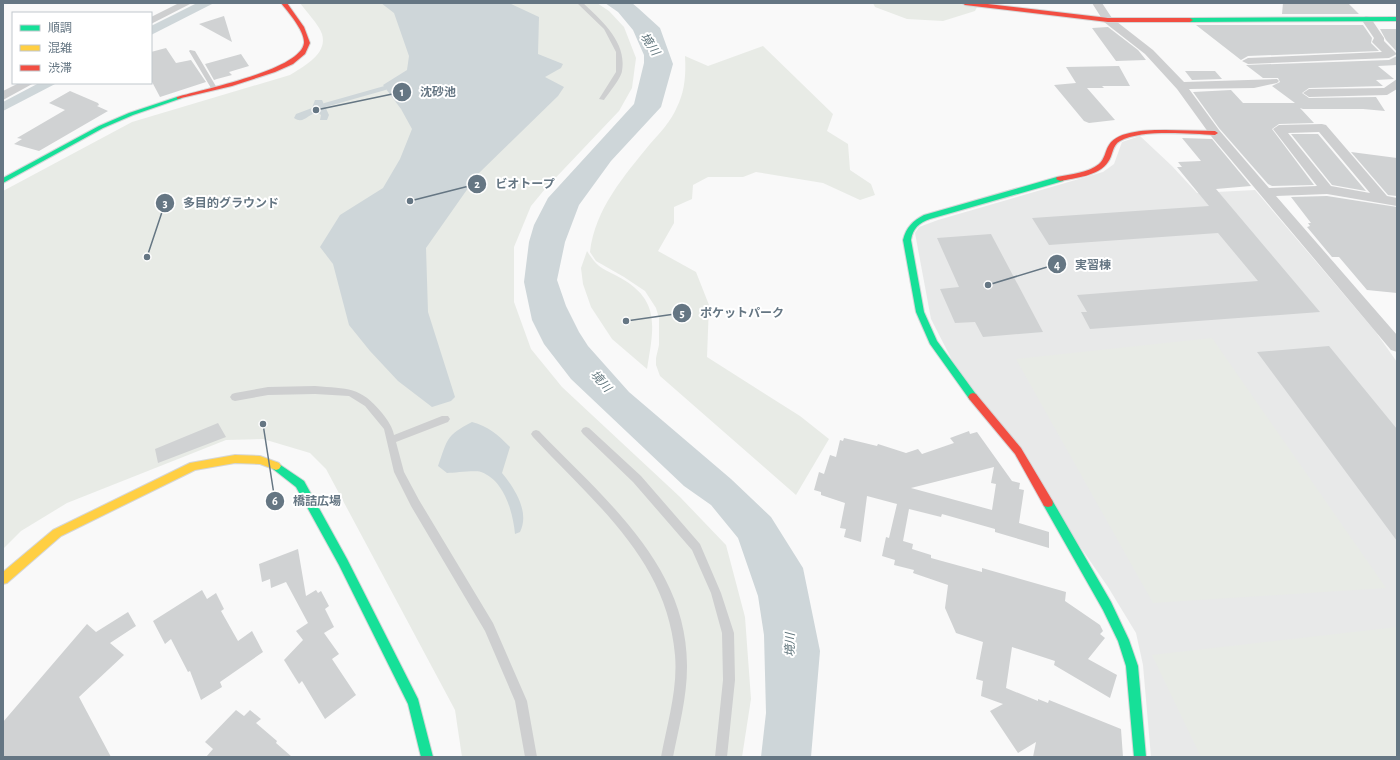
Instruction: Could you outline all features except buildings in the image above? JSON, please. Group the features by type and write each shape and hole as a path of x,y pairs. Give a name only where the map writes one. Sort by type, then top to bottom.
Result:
{"street":[{"path":"152,20 187,3"},
{"path":"3,181 116,120 156,105 276,70 290,63 302,53 306,46 306,37 284,3"},
{"path":"965,3 1108,20 1397,19"},
{"path":"1097,3 1108,20 1149,52 1181,86 1215,133 1397,346"},
{"path":"1248,61 1391,54 1378,42 1379,38 1366,19"},
{"path":"1181,86 1254,84 1273,81"},
{"path":"1309,93 1387,91 1397,83"},
{"path":"3,96 26,84"},
{"path":"1327,190 1279,129 1322,128 1383,200"},
{"path":"1140,757 1132,666 1123,640 1107,606 1018,451 961,382 933,342 920,312 907,240 907,232 910,225 927,217 1099,168 1106,164 1110,149 1118,139 1148,133 1215,133"},
{"path":"1266,192 1327,190 1397,202"},
{"path":"3,579 14,568 57,533 193,466 235,458 260,460 278,467 300,484 350,576 414,703 427,757"}],"lane":[{"path":"580,3 606,28 619,52 620,72 602,99"},
{"path":"192,51 214,88"},
{"path":"235,397 268,391 315,390 351,393 368,403 388,428 400,472 415,503 489,627 521,701 530,757"},
{"path":"392,440 445,419"},
{"path":"586,431 637,478 696,547 716,593 728,633 729,680 721,757"},
{"path":"536,434 629,531 647,554 665,587 676,621 681,656 677,709 667,757"}],"shaded area":[{"path":"300,3 597,3 609,11 624,27 636,58 632,88 619,111 545,189 531,206 514,247 514,302 531,349 562,387 680,497 726,545 745,617 751,699 742,757 462,757 455,710 326,469 310,453 263,439 226,440 67,503 21,531 3,549 3,191 132,122 290,75 302,68 314,59 322,48 323,41 321,31"},
{"path":"873,3 979,3 975,11 943,21 907,19 875,7"},
{"path":"763,46 833,114 827,131 848,144 850,170 871,184 875,195 860,200 823,183 756,172 743,177 708,177 693,185 692,199 674,207 674,223 658,251 696,272 709,305 707,357 800,416 829,439 796,495 660,376 656,365 659,345 659,318 656,308 645,291 596,261 590,252 593,236 604,207 630,168 665,127 675,112 683,89 685,76 685,56 708,66"},
{"path":"1140,136 1172,166 1197,193 1255,190 1375,331 1397,362 1397,757 1151,757 1143,665 1136,633 1108,587 953,362 931,319 915,233 919,227 938,220 1103,172 1114,164 1122,142"},
{"path":"587,251 594,261 600,266 631,285 641,294 648,304 652,327 647,369 612,339 591,307 583,284 581,268"},
{"path":"1212,338 1386,588 1153,603 1016,359"},
{"path":"1397,627 1397,757 1201,757 1152,655"}],"water":[{"path":"197,3 214,3 152,34 152,26"},
{"path":"381,3 509,3 539,17 538,54 563,64 561,68 545,77 564,87 558,96 478,174 426,248 428,312 455,397 451,401 432,407 398,381 370,351 349,325 333,264 320,247 340,215 383,188 400,159 412,129 401,109 383,85 407,70 409,56 394,13"},
{"name":"境川","path":"605,3 632,3 638,8 660,28 673,64 661,107 611,161 579,205 565,242 557,280 566,306 588,346 629,392 731,479 771,517 803,568 820,651 811,757 761,757 766,713 764,635 758,596 738,538 711,505 684,486 571,379 544,344 532,320 524,282 529,242 534,225 548,198 634,104 644,63 644,55 633,30 618,12"},
{"path":"37,84 55,84 3,111 3,102"},
{"path":"315,100 322,100 329,115 327,120 320,120 321,115 318,113 301,120 294,118 296,114 312,108"},
{"path":"472,422 483,426 510,447 502,473 512,486 520,501 523,524 520,532 515,534 512,516 506,498 496,482 489,476 478,471 447,473 438,466 446,444 452,435"}],"waterway":[{"path":"325,105 385,88"}],"traffic: fast":[{"path":"1190,20 1397,19"},
{"path":"3,181 101,127 131,114 179,98"},
{"path":"973,397 933,342 920,312 907,240 909,232 916,223 927,217 1060,179"},
{"path":"276,466 300,484 343,562 414,703 427,757"},
{"path":"1048,503 1107,606 1123,640 1132,666 1140,757"}],"traffic: slow":[{"path":"3,579 57,533 193,466 235,459 260,460 276,466"}],"traffic: jam":[{"path":"179,98 229,85 273,71 291,62 303,53 307,43 304,32 284,3"},
{"path":"965,3 1108,20 1190,20"},
{"path":"1060,179 1085,173 1102,165 1105,162 1114,142 1126,136 1151,132 1215,133"},
{"path":"973,397 1018,451 1048,503"}],"place":[{"name":"沈砂池","path":"316,110"},
{"name":"ビオトープ","path":"410,201"},
{"name":"多目的グラウンド","path":"147,257"},
{"name":"実習棟","path":"988,285"},
{"name":"ポケットパーク","path":"626,321"},
{"name":"橋詰広場","path":"263,424"}]}
